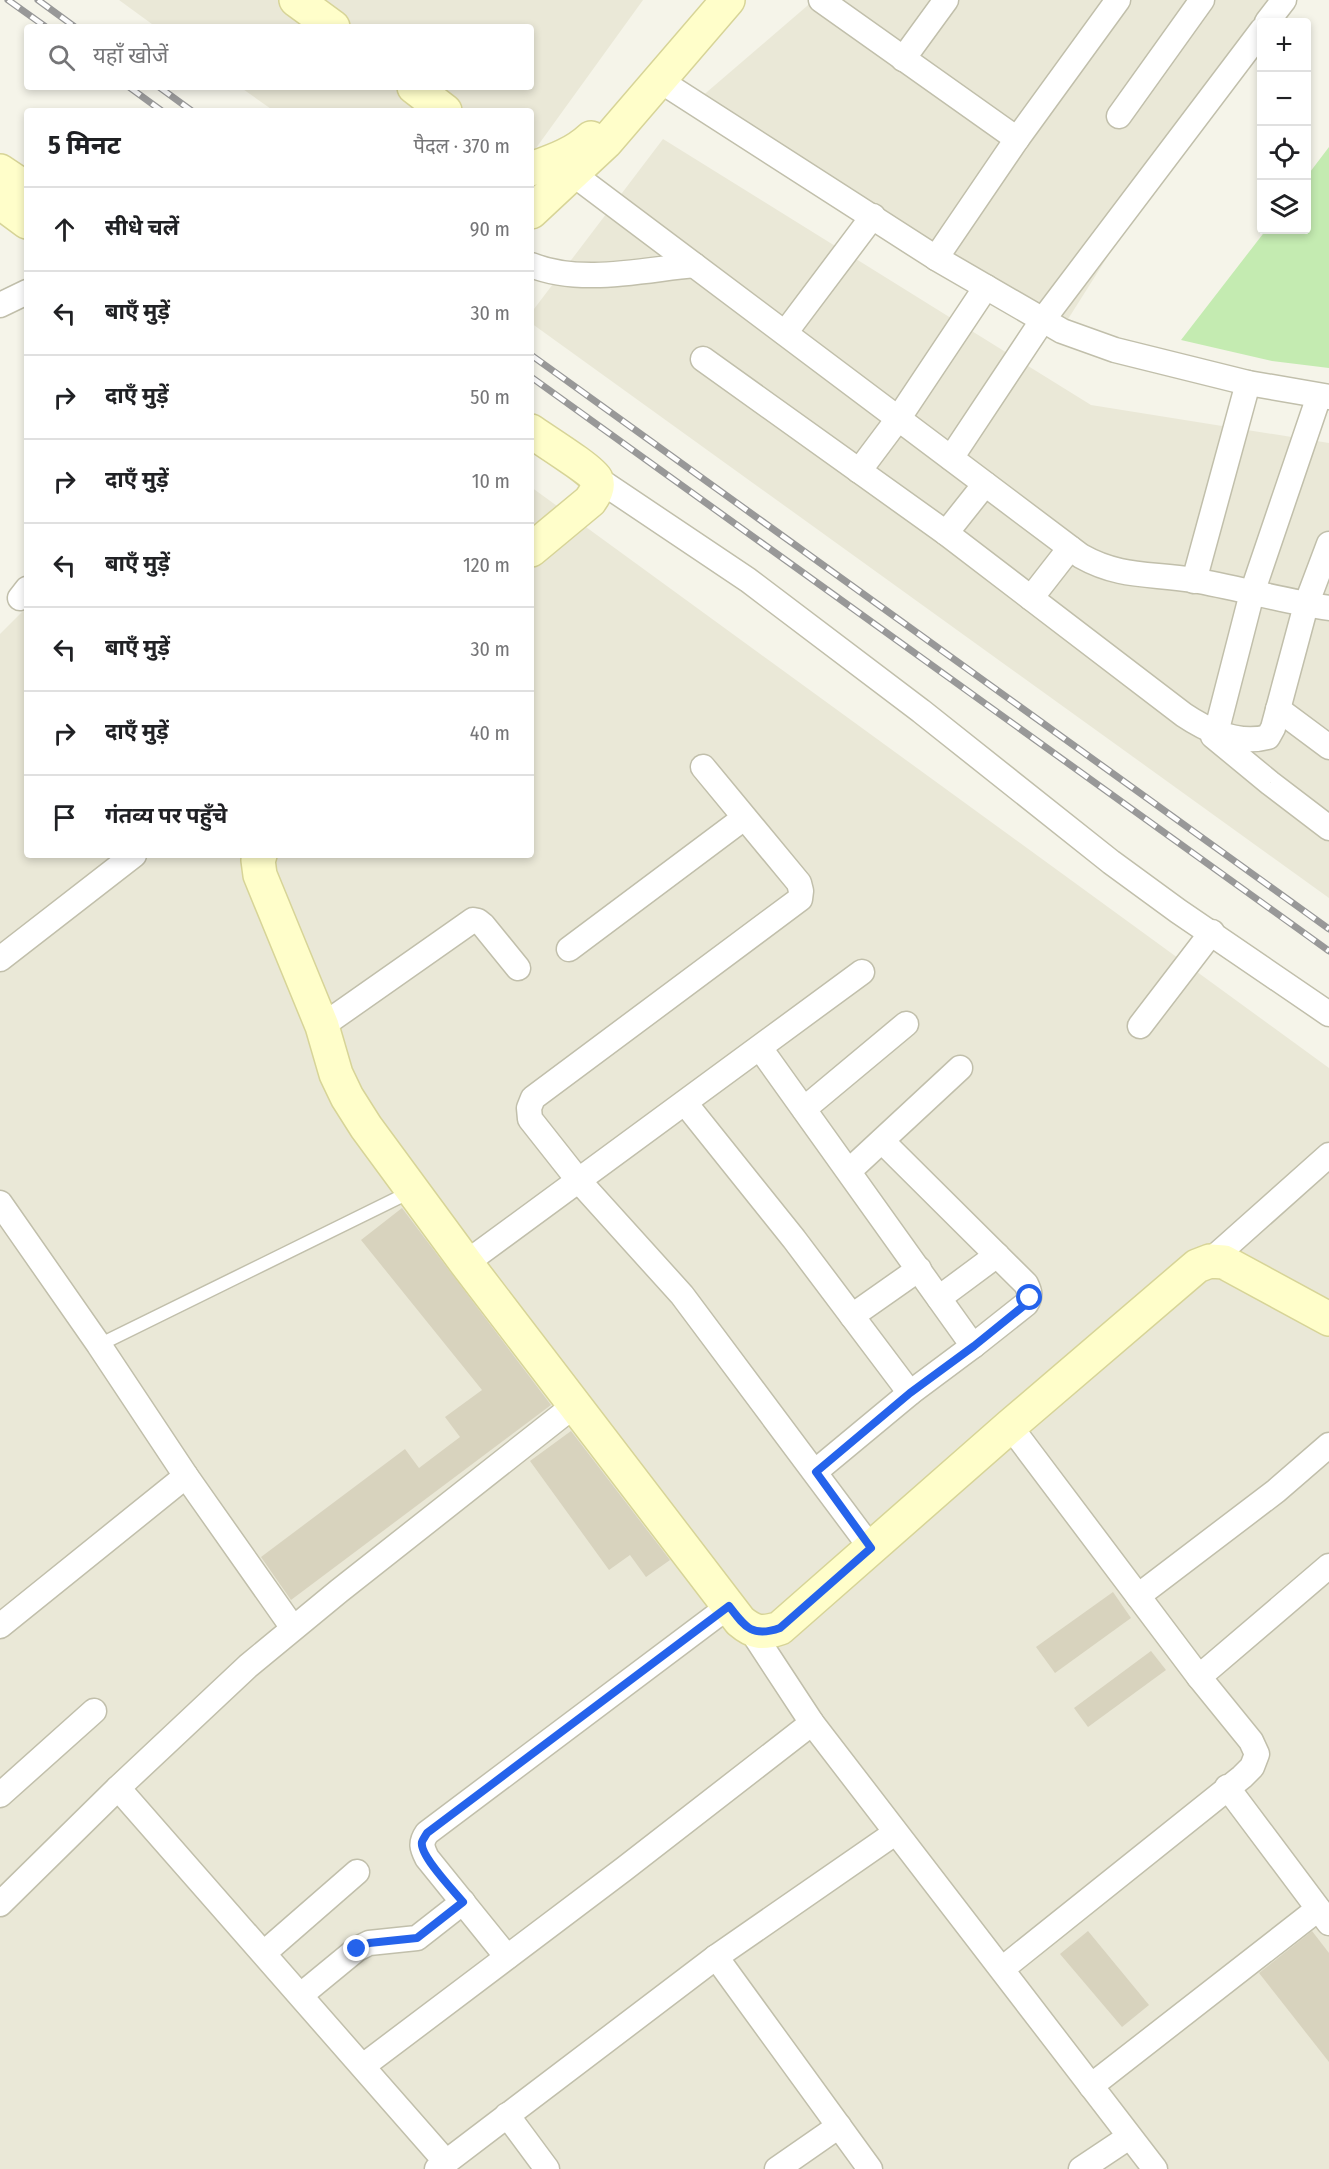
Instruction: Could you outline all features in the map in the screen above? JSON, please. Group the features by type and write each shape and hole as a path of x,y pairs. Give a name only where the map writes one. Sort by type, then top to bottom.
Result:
{"street":[{"path":"296,0 329,24"},
{"path":"535,190 566,156 582,147 594,136 705,0"},
{"path":"535,190 573,174 606,142 728,0"},
{"path":"821,0 1017,140"},
{"path":"903,59 946,0"},
{"path":"936,258 1017,140 1118,0"},
{"path":"1119,116 1202,0"},
{"path":"1270,18 1284,0"},
{"path":"951,458 1042,321 1257,37"},
{"path":"660,80 936,258 1062,331 1115,351 1248,383 1324,396 1252,593 1209,730"},
{"path":"418,90 440,108"},
{"path":"0,171 24,187"},
{"path":"573,174 1070,548 1096,564 1130,574 1194,581 1318,606"},
{"path":"0,202 24,220"},
{"path":"785,333 873,216"},
{"path":"534,266 570,275 694,265"},
{"path":"859,471 898,419 986,287"},
{"path":"0,305 24,293"},
{"path":"702,358 946,533 1209,730 1270,783 1329,828"},
{"path":"1194,581 1248,383"},
{"path":"534,433 596,478 748,580 921,711 1111,862 1329,1014"},
{"path":"534,548 590,501 596,493 596,478"},
{"path":"946,533 985,484"},
{"path":"1209,730 1239,739 1256,740 1268,737 1318,606 1329,544"},
{"path":"1032,598 1070,548"},
{"path":"1278,709 1325,741"},
{"path":"703,767 799,883 800,899 533,1098 529,1108 530,1119 579,1181 682,1295 871,1548"},
{"path":"569,949 744,818"},
{"path":"0,959 130,858"},
{"path":"259,858 260,875 322,1026 336,1074 347,1097 466,1263 740,1621 751,1630 812,1723 1155,2169"},
{"path":"322,1026 473,921 478,921 483,925 518,968"},
{"path":"1140,1026 1212,933"},
{"path":"466,1263 862,972"},
{"path":"804,1109 906,1024"},
{"path":"760,1048 974,1346"},
{"path":"849,1171 960,1068"},
{"path":"685,1103 910,1393"},
{"path":"816,1472 910,1393 1026,1304 1030,1298 1026,1284 882,1141"},
{"path":"751,1630 765,1633 780,1628 1010,1426 1197,1266 1210,1261 1329,1155"},
{"path":"0,1203 99,1345 186,1476 293,1628"},
{"path":"939,1298 997,1255"},
{"path":"1210,1261 1224,1262 1238,1268 1329,1319"},
{"path":"852,1316 919,1269"},
{"path":"4,1893 248,1666 576,1404"},
{"path":"1002,1969 1242,1777 1252,1767 1257,1755 1251,1742 1199,1677 1010,1426"},
{"path":"1138,1596 1276,1491 1329,1444"},
{"path":"0,1626 186,1476"},
{"path":"1199,1677 1329,1566"},
{"path":"507,1957 427,1858 422,1848 422,1841 427,1833 729,1606"},
{"path":"0,1795 94,1711"},
{"path":"363,2066 812,1723"},
{"path":"1091,2086 1324,1916 1227,1787"},
{"path":"118,1788 363,2066 441,2165 716,1957 895,1833"},
{"path":"264,1953 357,1872"},
{"path":"301,1995 357,1949 369,1943 417,1938 463,1902"},
{"path":"716,1957 870,2169"},
{"path":"507,2115 547,2169"},
{"path":"777,2169 839,2126"},
{"path":"1081,2169 1129,2137"}],"lane":[{"path":"99,1345 413,1191"}],"shaded area":[{"path":"119,0 643,0 534,151 534,108 270,108 244,90 534,90 534,24 152,24"},
{"path":"814,0 1270,0 1063,327 700,98"},
{"path":"663,139 1091,405 1329,443 1329,898 534,325 534,309"},
{"path":"534,489 1329,1068 1329,2169 0,2169 0,634 24,610 24,858 534,858"}],"green space":[{"path":"1329,147 1329,368 1272,361 1181,340 1263,234 1311,234 1311,171"}],"building":[{"path":"402,1208 551,1405 291,1600 261,1557 405,1449 419,1468 460,1437 445,1417 482,1390 361,1240"},
{"path":"571,1431 670,1560 646,1577 630,1555 609,1570 530,1461"},
{"path":"1113,1592 1131,1618 1055,1673 1036,1647"},
{"path":"1151,1651 1166,1670 1088,1727 1074,1708"},
{"path":"1088,1931 1149,2005 1122,2027 1060,1954"},
{"path":"1312,1931 1329,1953 1329,2062 1259,1973"}],"railway":[{"path":"8,0 42,24"},
{"path":"38,0 71,24"},
{"path":"133,90 158,108"},
{"path":"163,90 188,108"},
{"path":"534,357 1329,929"},
{"path":"534,379 1329,951"}],"route":[{"path":"357,1949 369,1943 417,1938 463,1902 427,1858 422,1848 422,1841 427,1833 729,1606 740,1621 751,1630 765,1633 780,1628 871,1548 816,1472 910,1393 1026,1304 1030,1298"}]}
